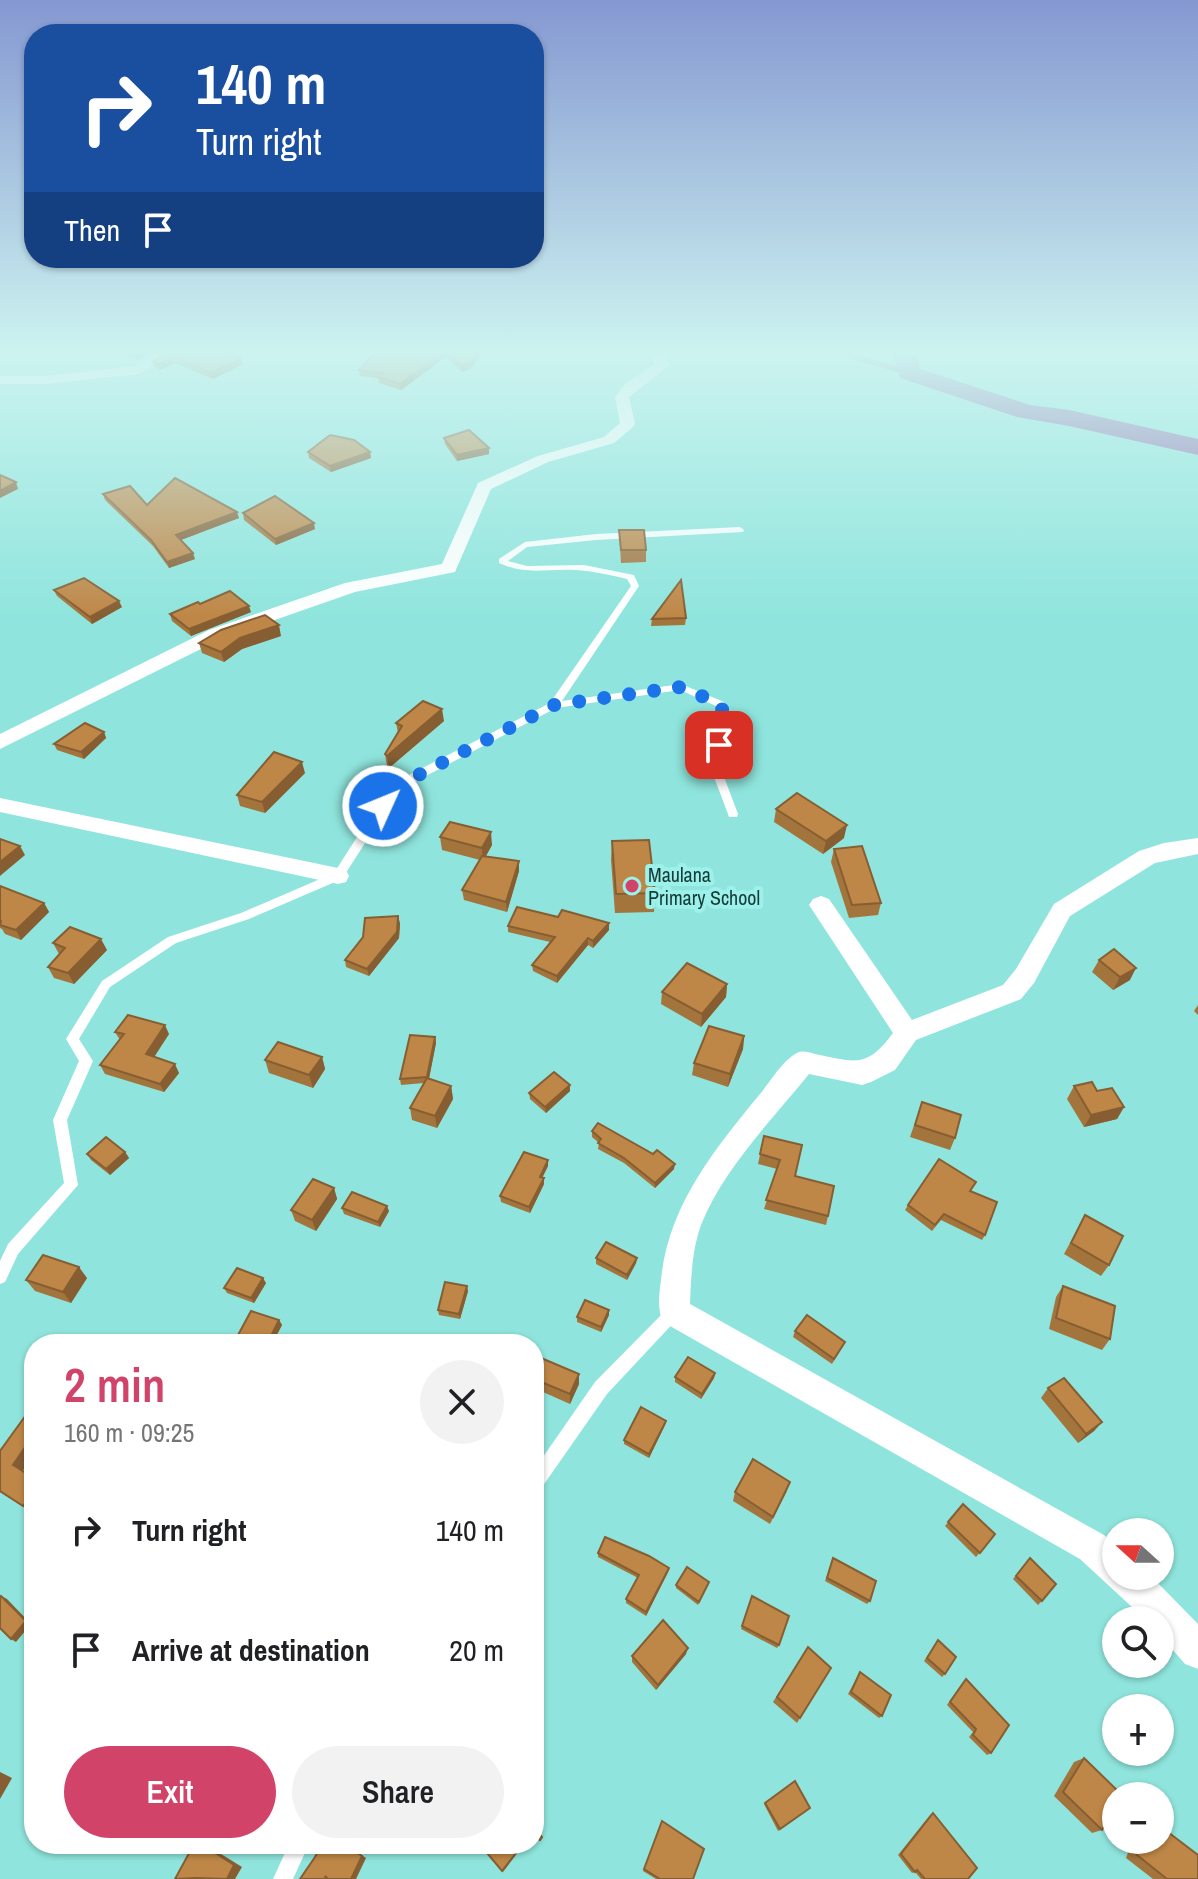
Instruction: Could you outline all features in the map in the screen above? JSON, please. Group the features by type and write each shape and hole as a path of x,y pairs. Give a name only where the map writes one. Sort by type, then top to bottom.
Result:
{"street":[{"path":"0,742 216,634 351,587 449,568 484,486 543,459 607,441"},
{"path":"0,805 338,876"},
{"path":"1102,1556 1092,1547 674,1312 676,1270 687,1226 703,1193 803,1062 862,1074 886,1062 907,1033 1012,992 1025,976 1062,910 1147,857 1198,846"},
{"path":"821,905 907,1033"},
{"path":"1140,1590 1198,1651"}],"lane":[{"path":"554,705 635,586 631,577 612,573 571,567 520,571 502,561 525,545 596,537 740,530"},
{"path":"0,1277 13,1249 71,1185 60,1120 86,1061 72,1039 106,984 172,940 245,916 338,876 395,787 554,705 681,687 720,704 727,722 713,761 733,814"},
{"path":"544,1470 601,1388 674,1312"},
{"path":"283,1879 294,1854"}],"building":[{"path":"323,441 355,441 370,452 330,466 308,452"},
{"path":"446,441 481,441 489,448 457,455"},
{"path":"0,475 16,482 0,491"},
{"path":"175,478 237,512 176,535 193,553 167,562 151,540 103,494 130,486 147,505"},
{"path":"275,496 314,523 275,539 243,513"},
{"path":"619,530 644,530 646,550 621,550"},
{"path":"84,578 119,601 90,617 54,590"},
{"path":"681,580 686,618 652,619"},
{"path":"230,591 249,606 189,629 170,614 198,602 200,604"},
{"path":"265,615 279,625 240,638 221,652 199,643 221,630"},
{"path":"423,701 442,709 387,756 385,754 402,726 396,723"},
{"path":"85,723 104,732 81,752 54,744"},
{"path":"274,752 302,762 262,802 237,795"},
{"path":"797,793 847,825 826,841 776,809"},
{"path":"450,822 491,832 482,848 440,837"},
{"path":"0,839 20,846 0,862"},
{"path":"649,840 655,893 616,894 612,841"},
{"path":"862,846 881,903 852,905 834,849"},
{"path":"482,856 519,861 506,902 462,890"},
{"path":"0,886 44,903 16,930 0,925"},
{"path":"517,907 558,917 562,910 609,923 593,941 588,938 557,976 532,965 555,937 508,926"},
{"path":"398,916 397,932 367,969 345,960 363,937 365,918"},
{"path":"70,927 101,939 68,973 48,967 65,948 53,943"},
{"path":"1114,949 1136,968 1120,977 1099,960"},
{"path":"687,963 727,984 702,1014 662,992"},
{"path":"128,1015 165,1025 146,1054 175,1064 160,1084 100,1065 124,1034 115,1032"},
{"path":"709,1026 744,1036 730,1074 694,1063"},
{"path":"410,1035 435,1037 427,1077 400,1079"},
{"path":"278,1042 322,1057 309,1075 265,1060"},
{"path":"554,1072 570,1085 545,1107 529,1093"},
{"path":"427,1078 451,1086 435,1116 410,1108"},
{"path":"1092,1082 1097,1091 1112,1088 1124,1107 1091,1115 1074,1086"},
{"path":"922,1102 961,1115 955,1138 915,1125"},
{"path":"598,1123 653,1154 657,1150 675,1164 655,1183 624,1158 598,1143 601,1139 592,1131"},
{"path":"764,1136 802,1145 795,1176 834,1186 828,1216 766,1200 780,1160 760,1154"},
{"path":"106,1137 125,1152 106,1169 87,1154"},
{"path":"524,1152 548,1160 540,1177 544,1178 529,1207 500,1196"},
{"path":"939,1159 976,1182 970,1191 997,1202 985,1235 944,1214 935,1225 908,1205"},
{"path":"313,1179 334,1188 312,1220 291,1210"},
{"path":"352,1192 387,1206 378,1222 342,1208"},
{"path":"1085,1215 1123,1236 1109,1265 1071,1243"},
{"path":"606,1242 637,1258 627,1275 596,1258"},
{"path":"43,1255 79,1267 63,1292 26,1280"},
{"path":"237,1268 263,1278 251,1298 224,1288"},
{"path":"445,1282 467,1286 459,1314 438,1310"},
{"path":"1063,1286 1115,1306 1110,1339 1056,1318"},
{"path":"585,1300 609,1310 601,1327 577,1317"},
{"path":"251,1311 279,1320 272,1334 239,1334"},
{"path":"807,1315 845,1342 834,1359 795,1331"},
{"path":"688,1357 715,1373 702,1394 675,1377"},
{"path":"544,1359 579,1374 570,1394 544,1383"},
{"path":"1064,1378 1102,1422 1086,1434 1048,1388"},
{"path":"641,1407 666,1421 649,1454 624,1440"},
{"path":"24,1418 24,1449 13,1465 24,1472 23,1506 0,1491 0,1451"},
{"path":"753,1459 790,1482 773,1517 735,1492"},
{"path":"963,1504 995,1534 980,1553 948,1522"},
{"path":"605,1537 669,1568 646,1612 626,1599 639,1575 598,1553"},
{"path":"833,1558 876,1581 870,1601 827,1578"},
{"path":"1030,1558 1056,1584 1042,1601 1016,1576"},
{"path":"687,1567 709,1582 699,1602 676,1585"},
{"path":"752,1596 789,1616 779,1645 742,1626"},
{"path":"0,1597 24,1619 11,1639 0,1628"},
{"path":"663,1620 688,1648 658,1685 632,1656"},
{"path":"938,1640 956,1657 945,1674 927,1658"},
{"path":"808,1647 831,1668 800,1718 777,1697"},
{"path":"860,1672 891,1695 882,1716 851,1692"},
{"path":"966,1679 1009,1725 991,1753 973,1735 976,1729 950,1702"},
{"path":"1084,1758 1109,1782 1102,1782 1102,1830 1063,1792"},
{"path":"795,1781 810,1808 780,1829 765,1803"},
{"path":"933,1813 977,1868 968,1879 925,1879 901,1854"},
{"path":"662,1821 704,1849 693,1879 660,1879 644,1869"},
{"path":"1174,1837 1198,1855 1198,1879 1167,1879 1137,1855 1174,1854"},
{"path":"189,1854 217,1854 234,1865 227,1879 175,1879"},
{"path":"317,1854 362,1856 351,1879 328,1879 325,1876 326,1879 300,1879"},
{"path":"488,1854 515,1854 502,1871"}],"waterway":[{"path":"1170,441 1198,447"}],"place":[{"name":"Maulana Primary School","path":"632,886"}],"route":[{"path":"383,806 395,787 554,705 681,687 720,704 727,722 719,745"}]}
